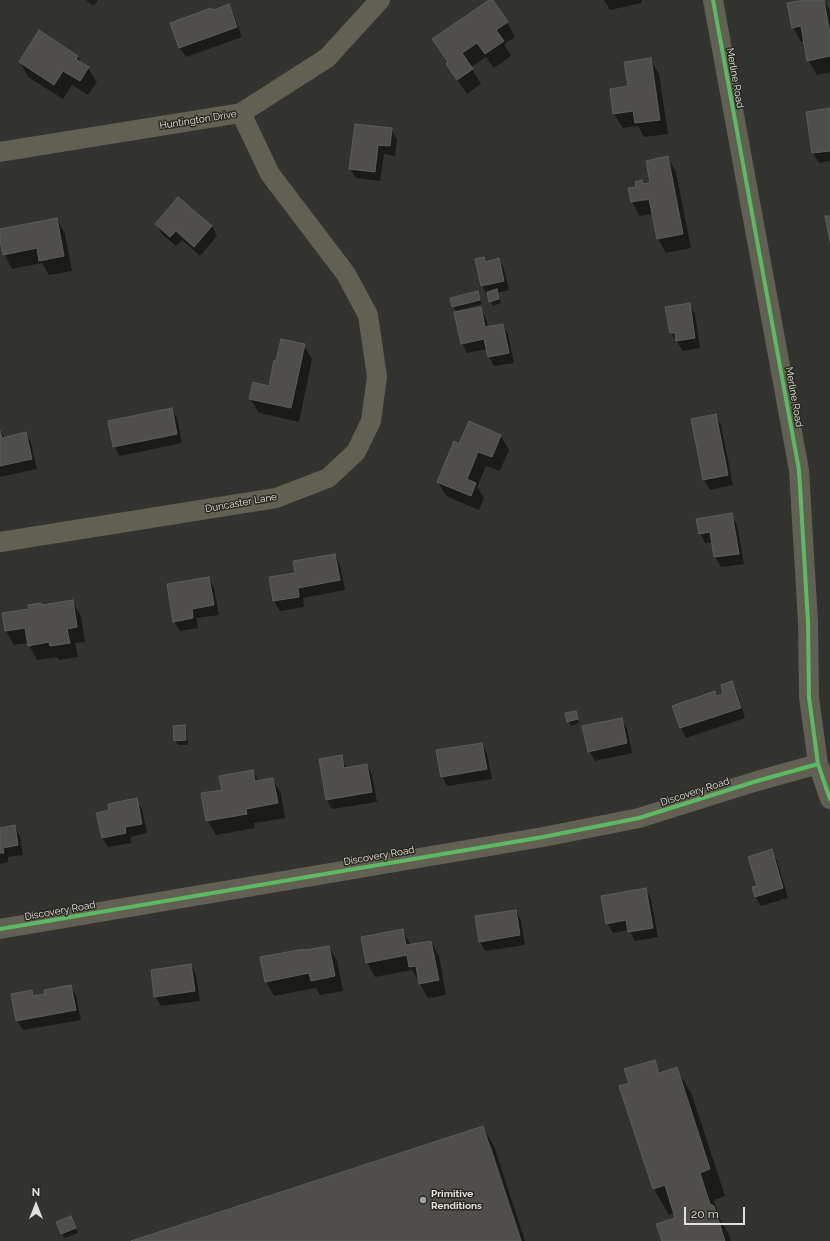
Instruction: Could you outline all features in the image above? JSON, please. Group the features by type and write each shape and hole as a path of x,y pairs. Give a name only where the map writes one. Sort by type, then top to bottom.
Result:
{"street":[{"name":"Huntington Drive","path":"0,152 242,113 326,58 380,0"},
{"name":"Merline Road","path":"713,0 799,470 808,622 809,697 818,764 830,799"},
{"name":"Duncaster Lane","path":"0,542 276,498 328,478 356,452 371,421 377,377 368,316 346,274 270,174 242,113"},
{"name":"Discovery Road","path":"0,929 543,837 639,818 757,781 818,764"}],"building":[{"path":"489,0 493,0 508,22 496,30 504,41 485,54 477,43 462,53 473,69 457,80 446,64 448,62 432,39"},
{"path":"805,0 824,0 830,34 830,56 807,61 801,26 792,28 787,3"},
{"path":"229,4 237,27 179,48 170,23 211,8 214,10"},
{"path":"39,30 78,56 76,59 89,67 80,81 63,71 54,85 19,62"},
{"path":"651,58 660,120 635,123 633,111 613,114 610,89 628,86 624,62"},
{"path":"830,108 830,151 812,153 806,112"},
{"path":"355,124 392,128 390,146 378,145 375,172 349,169"},
{"path":"668,156 683,234 657,239 649,199 631,202 628,188 636,187 635,182 642,180 643,184 650,183 646,161"},
{"path":"178,197 212,226 194,247 176,231 170,237 155,224"},
{"path":"825,216 830,216 830,242"},
{"path":"57,218 64,256 39,261 37,248 3,255 0,240 0,229"},
{"path":"484,257 485,262 499,258 504,281 481,286 475,259"},
{"path":"497,289 499,299 489,302 487,292"},
{"path":"478,291 480,300 452,307 450,298"},
{"path":"690,303 695,338 676,341 675,333 670,333 665,307"},
{"path":"481,307 485,327 503,324 509,353 488,357 484,339 461,344 454,312"},
{"path":"281,339 305,344 291,408 249,399 253,382 269,386 274,360 276,361"},
{"path":"172,408 177,434 113,447 108,421"},
{"path":"716,414 728,475 703,480 691,419"},
{"path":"469,421 501,435 492,457 478,452 467,479 476,483 471,496 437,482 454,441 459,444"},
{"path":"0,431 2,438 26,432 32,459 0,466"},
{"path":"732,513 739,554 714,557 710,532 699,534 696,519"},
{"path":"335,554 340,580 298,588 299,597 273,601 269,577 295,573 293,561"},
{"path":"209,577 214,605 192,609 193,618 173,622 167,584"},
{"path":"73,600 77,627 67,629 70,643 50,646 49,642 28,646 25,628 5,631 2,613 29,609 28,605 41,603 42,605"},
{"path":"732,681 741,708 680,728 672,706 715,691 716,696 723,694 721,685"},
{"path":"576,711 578,719 567,722 565,713"},
{"path":"622,718 627,743 588,752 582,726"},
{"path":"185,725 186,740 174,741 173,726"},
{"path":"482,743 487,769 441,777 436,750"},
{"path":"342,755 344,768 367,764 372,792 326,800 319,759"},
{"path":"253,770 255,781 273,778 278,803 246,809 247,814 206,821 201,793 222,790 219,776"},
{"path":"137,798 142,824 125,827 126,833 102,838 96,813 109,810 108,804"},
{"path":"15,825 18,845 3,848 4,853 0,853 0,828"},
{"path":"772,849 783,888 755,897 752,887 757,886 748,857"},
{"path":"646,888 653,928 628,932 626,920 606,924 601,896"},
{"path":"516,910 520,935 479,942 475,916"},
{"path":"403,929 406,945 431,941 439,980 419,984 416,966 409,967 407,955 366,963 361,937"},
{"path":"329,946 335,976 311,981 309,973 265,982 260,957"},
{"path":"191,964 195,991 154,997 151,970"},
{"path":"71,985 76,1010 16,1021 11,994 32,990 33,996 45,994 44,990"},
{"path":"655,1060 659,1073 677,1067 710,1169 700,1173 710,1204 714,1206 725,1241 662,1241 656,1224 675,1218 665,1185 653,1189 619,1086 629,1083 624,1069"},
{"path":"483,1126 521,1241 131,1241"},
{"path":"71,1216 76,1228 61,1234 56,1222"}],"cycle path":[{"path":"713,0 799,470 808,622 809,697 818,764 830,799"},
{"path":"0,929 543,837 639,818 757,781 818,764"}],"place":[{"name":"Primitive Renditions","path":"423,1200"}]}
